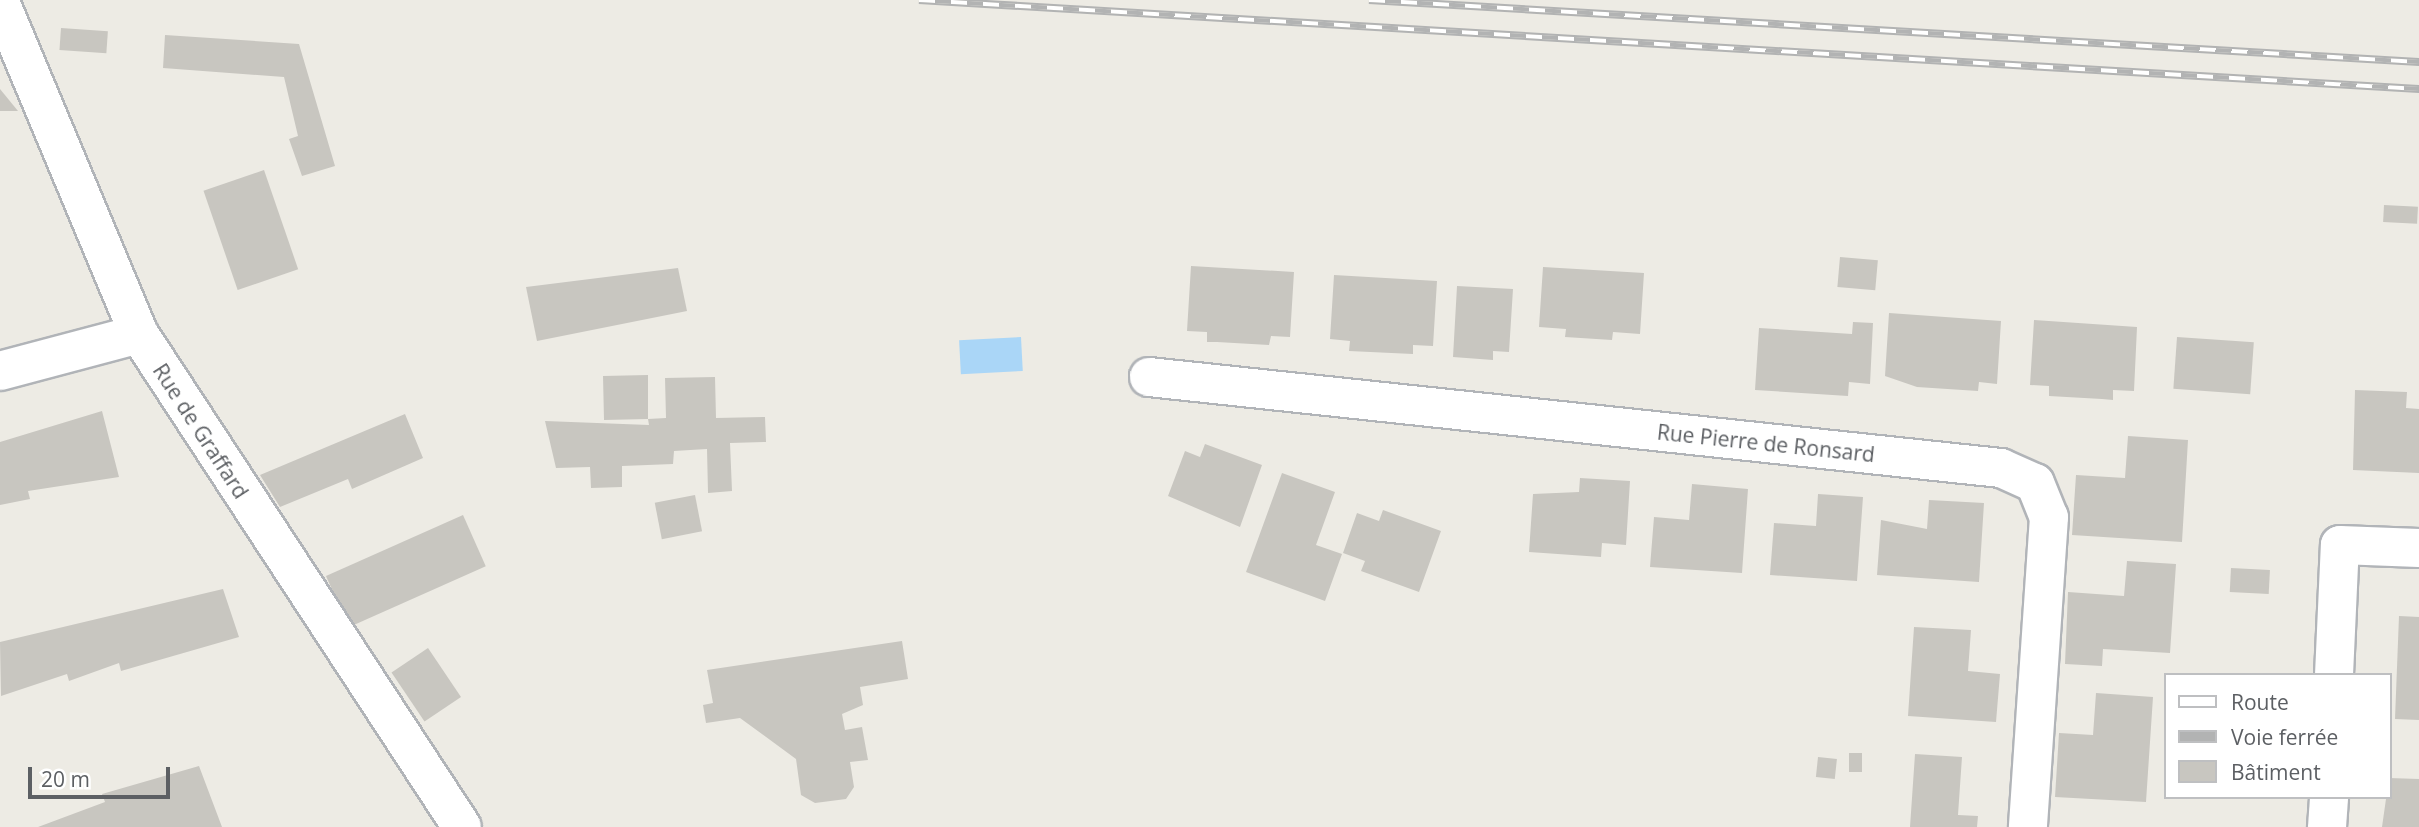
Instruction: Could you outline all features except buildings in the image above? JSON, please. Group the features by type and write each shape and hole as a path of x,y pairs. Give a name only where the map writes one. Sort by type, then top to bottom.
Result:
{"street":[{"name":"Rue de Graffard","path":"0,2 139,334 462,827"},
{"path":"0,371 139,334"},
{"name":"Rue Pierre de Ronsard","path":"1149,377 2001,468 2035,483 2049,517 2028,827"},
{"path":"2334,673 2340,545 2419,548"},
{"path":"2327,827 2329,799"}],"water":[{"path":"1021,337 1023,371 961,374 959,340"}],"railway":[{"path":"919,0 2419,89"},
{"path":"1369,0 2419,62"}]}
